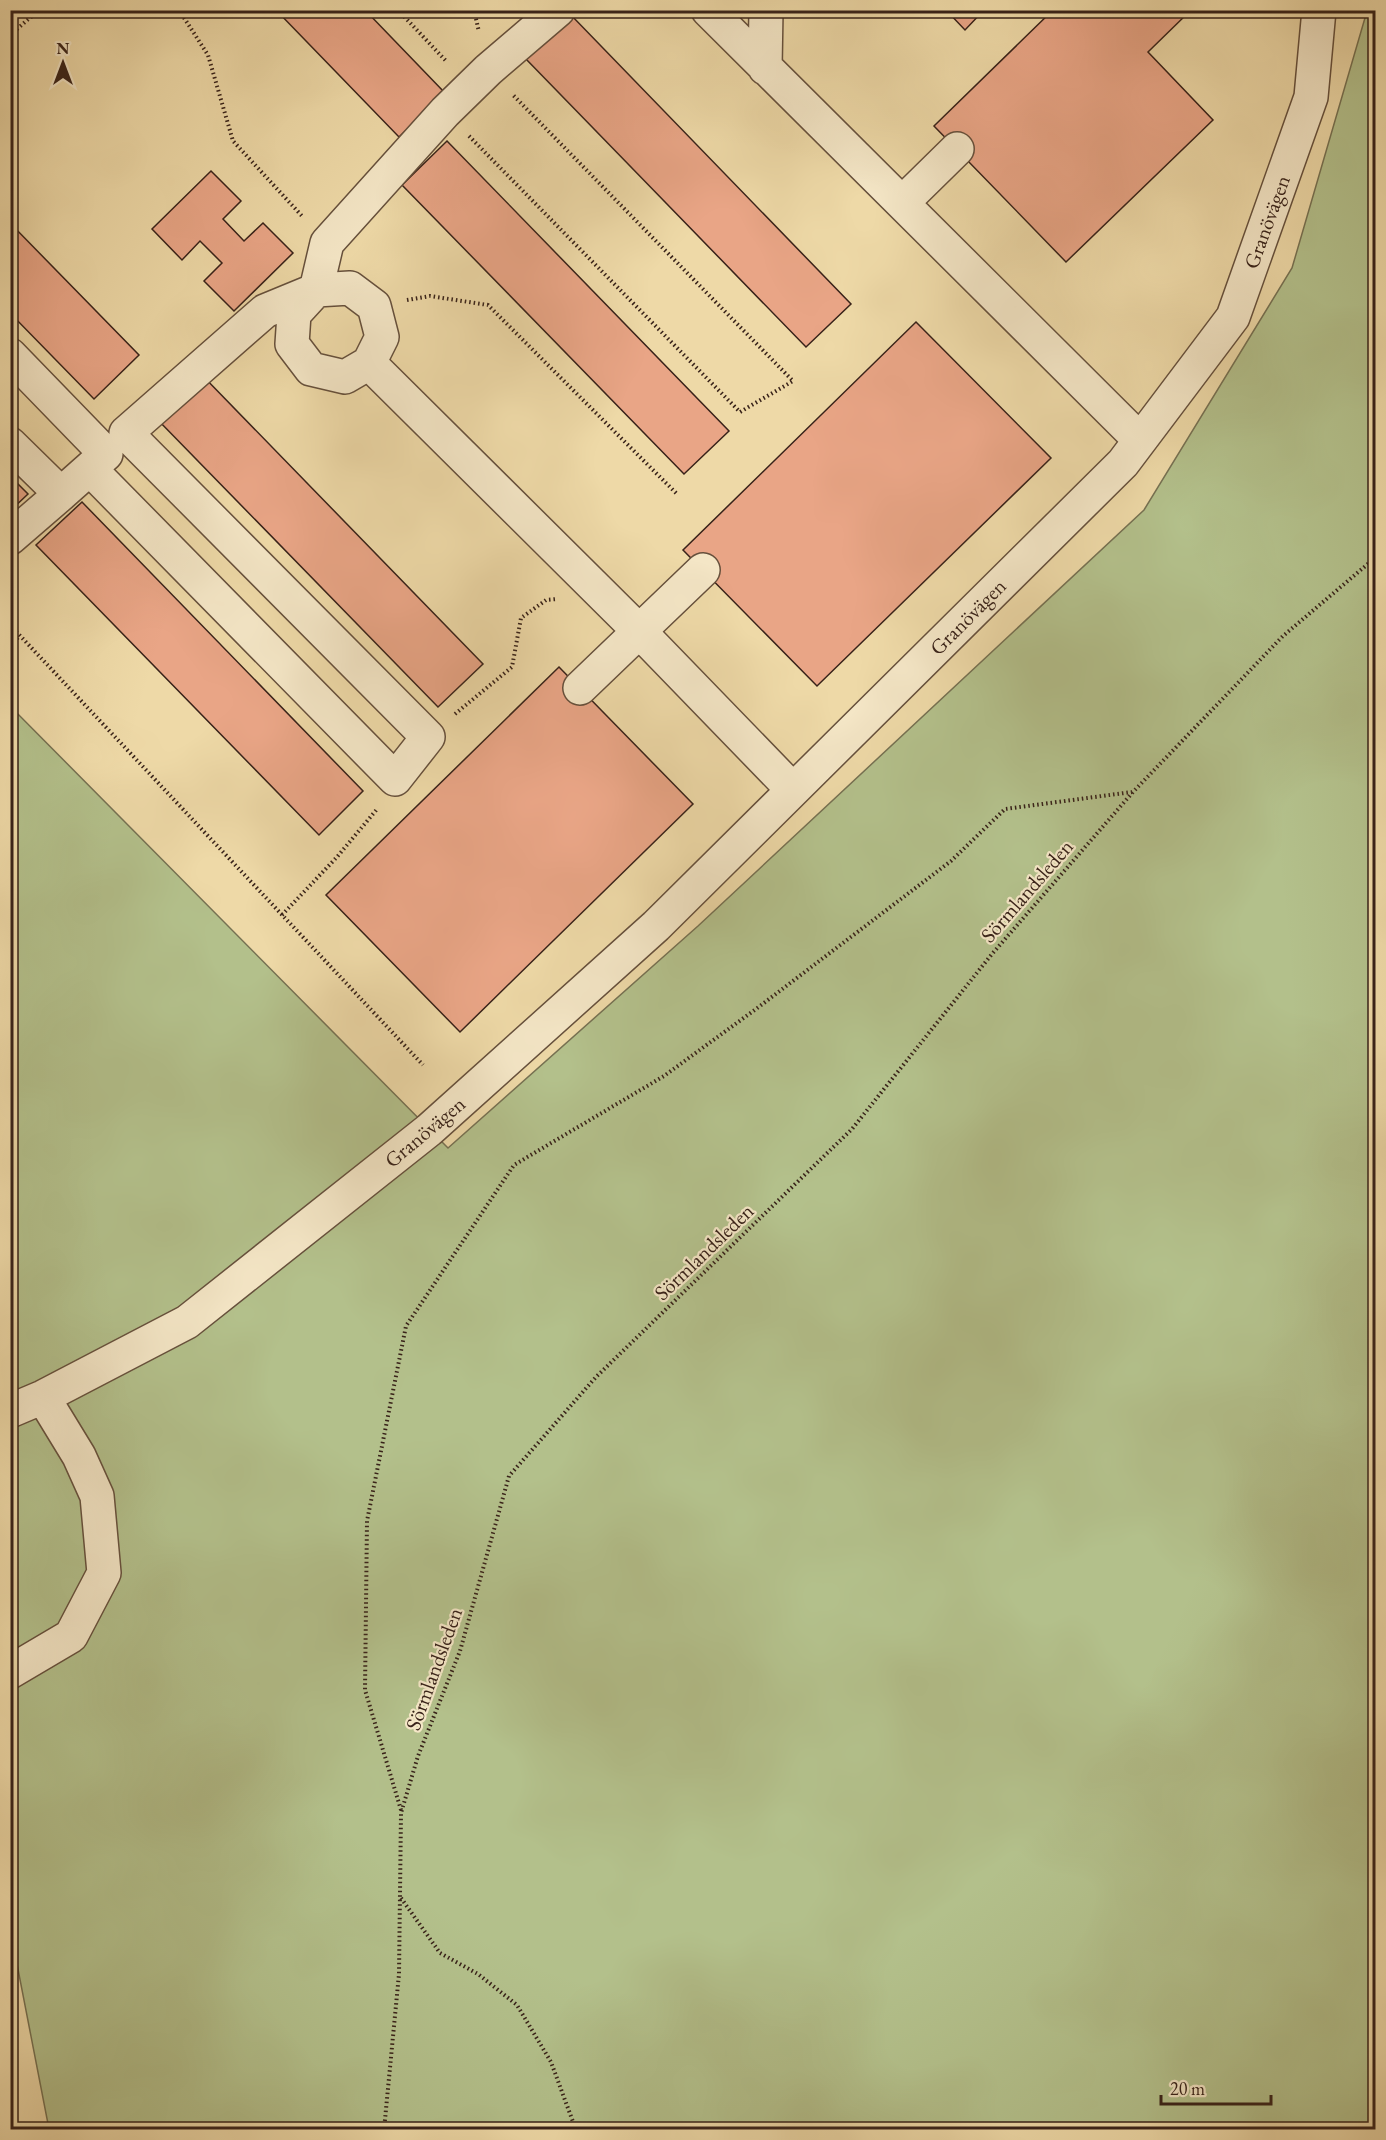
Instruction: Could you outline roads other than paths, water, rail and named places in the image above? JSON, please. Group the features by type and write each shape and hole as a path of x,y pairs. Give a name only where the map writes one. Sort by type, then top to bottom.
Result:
{"street":[{"path":"10,538 265,311 316,290 350,288 374,306 382,337 369,363 345,377 311,369 292,344 294,314 316,290 327,243 446,112 480,78 558,10"},
{"path":"708,10 1140,440"},
{"path":"765,68 766,10"},
{"name":"Granövägen","path":"10,1411 43,1397 187,1322 429,1130 656,926 1123,463 1233,317 1311,97 1319,10"},
{"path":"902,203 957,149"},
{"path":"10,355 107,452 428,737 395,779 107,452"},
{"path":"369,363 639,631 793,790"},
{"path":"10,444 61,494"},
{"path":"580,688 703,570"},
{"path":"10,1672 71,1636 104,1573 97,1496 78,1456 43,1397"}]}
